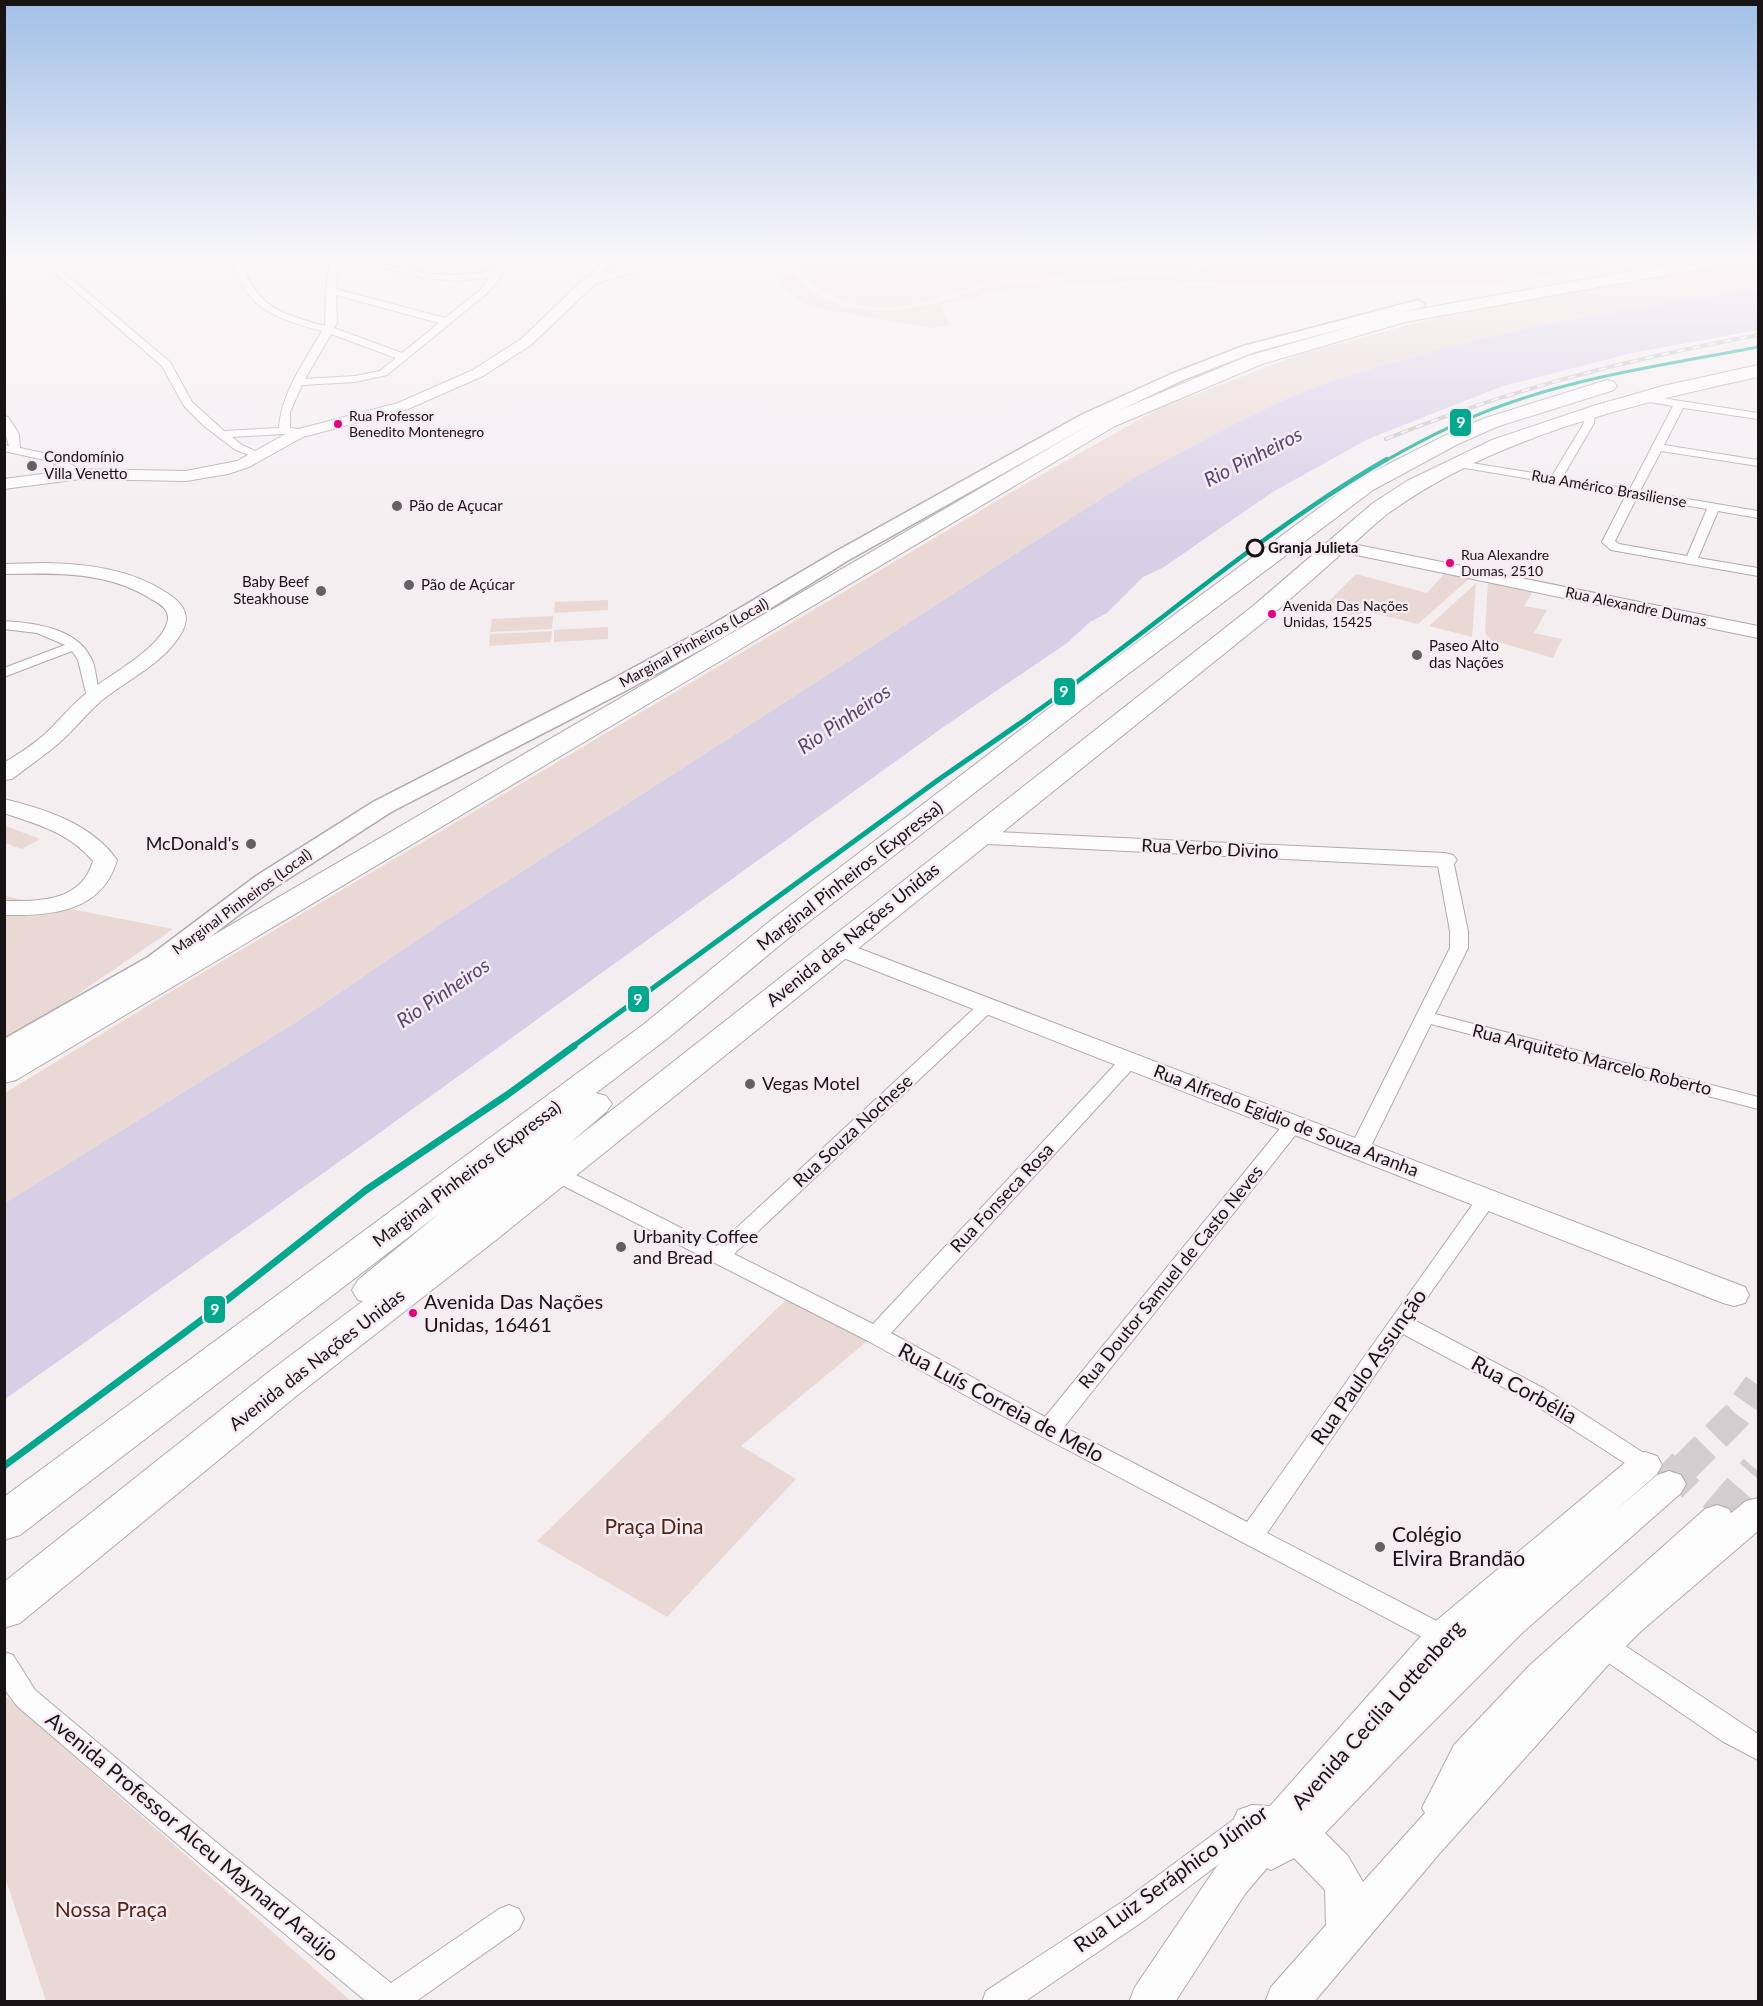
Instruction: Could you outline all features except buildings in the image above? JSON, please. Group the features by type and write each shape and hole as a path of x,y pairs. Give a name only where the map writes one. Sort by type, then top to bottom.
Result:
{"highway":[{"path":"10,1063 566,742 1108,422 1255,360 1280,353"},
{"name":"Avenida das Nações Unidas","path":"4,1609 285,1382 388,1305 1262,611 1381,508 1415,486 1499,444 1590,414 1636,390 1757,367"},
{"name":"Marginal Pinheiros (Expressa)","path":"4,1522 656,1031 786,924 1026,739 1365,485 1451,440 1539,406 1622,382 1757,367"},
{"path":"566,742 619,685"},
{"path":"285,1382 339,1318 642,1064 656,1031"}],"main road":[{"name":"Marginal Pinheiros (Local)","path":"10,1063 158,963 265,882 382,807 619,685 716,632 840,558 1087,419 1177,377 1240,353"}],"street":[{"path":"153,353 166,364 188,404 208,424 238,447 258,456"},
{"path":"286,434 285,412 298,382 316,353"},
{"path":"392,353 404,357"},
{"path":"298,382 366,377 383,373 409,353"},
{"path":"222,434 253,431 286,434 376,415 403,406 478,373 513,353"},
{"path":"1636,390 1679,405 1758,416"},
{"path":"1679,405 1608,542 1615,546 1758,572"},
{"path":"1555,480 1589,423 1590,414"},
{"path":"4,419 15,439 10,449 53,458 80,474"},
{"path":"4,484 80,474 186,476 228,469 258,456 286,434"},
{"path":"1656,447 1758,463"},
{"name":"Rua Américo Brasiliense","path":"1459,464 1758,514"},
{"path":"1691,560 1714,507"},
{"name":"Rua Alexandre Dumas","path":"1338,546 1758,632"},
{"path":"4,569 63,569 124,578 144,584 173,606 178,615 175,628 163,644 94,697 57,734 4,774"},
{"path":"4,625 44,630 74,646 84,658 87,680 94,697"},
{"path":"4,673 74,646"},
{"path":"4,805 65,827 88,841 105,860 99,879 81,896 43,908 4,908"},
{"name":"Rua Verbo Divino","path":"975,838 1445,860"},
{"path":"1359,1150 1459,948 1459,931 1445,860"},
{"name":"Rua Alfredo Egidio de Souza Aranha","path":"837,947 1734,1295"},
{"name":"Rua Souza Nochese","path":"718,1257 987,1006"},
{"name":"Rua Arquiteto Marcelo Roberto","path":"1426,1017 1758,1103"},
{"name":"Rua Fonseca Rosa","path":"876,1335 1129,1061"},
{"name":"Rua Doutor Samuel de Casto Neves","path":"1049,1430 1294,1124"},
{"name":"Rua Luís Correia de Melo","path":"555,1173 876,1335 1049,1430 1443,1637"},
{"name":"Rua Paulo Assunção","path":"1251,1536 1399,1322 1488,1199"},
{"name":"Rua Corbélia","path":"1399,1322 1537,1395 1657,1474"},
{"path":"1275,1828 1307,1825 1390,1739 1657,1474"},
{"name":"Avenida Cecília Lottenberg","path":"1150,2001 1231,1880 1443,1637 1657,1474"},
{"path":"1286,2001 1425,1841 1603,1645 1627,1621 1758,1512"},
{"path":"1425,1841 1468,1757 1543,1676 1718,1519"},
{"path":"1603,1645 1732,1733 1758,1748"},
{"name":"Avenida Professor Alceu Maynard Araújo","path":"4,1663 26,1698 212,1856 390,2001"},
{"path":"1275,1828 1316,1851 1343,1884 1348,1904 1346,1932"},
{"name":"Rua Luiz Seráphico Júnior","path":"997,2001 1135,1910 1275,1828"},
{"path":"390,2001 509,1919"}],"green space":[{"path":"1429,353 1363,371 1298,394 1132,479 448,919 301,1019 5,1203 5,1093 172,991 1027,483 1160,408 1301,354"},
{"path":"1445,573 1469,579 1418,624 1369,612 1351,615 1323,607 1356,574 1427,593"},
{"path":"1476,583 1472,637 1429,626"},
{"path":"1488,583 1533,591 1524,606 1547,610 1534,633 1562,639 1553,658 1491,640 1485,633"},
{"path":"608,600 608,610 554,613 555,602"},
{"path":"553,616 552,629 490,632 492,619"},
{"path":"608,627 608,639 554,642 554,630"},
{"path":"552,631 551,642 489,646 490,634"},
{"path":"6,826 40,839 22,849 5,843"},
{"path":"4,896 173,929 5,1044"},
{"name":"Praça Dina","path":"789,1297 870,1339 741,1446 796,1479 667,1617 537,1541"},
{"name":"Nossa Praça","path":"5,1696 351,2001 46,2001 5,1877"}],"water":[{"name":"Rio Pinheiros","path":"1429,353 1634,353 1503,386 1368,439 1271,493 1164,567 1143,577 1107,613 1090,622 1067,643 942,728 5,1399 5,1203 301,1019 448,919 1132,479 1277,404 1311,389 1363,371"}],"tunnel":[{"path":"1684,1468 1737,1415 1758,1385"},
{"path":"1669,1484 1686,1467"},
{"path":"1717,1519 1758,1471"}],"railway":[{"path":"1386,439 1431,421 1523,391 1670,353"}],"transit line":[{"name":"9","path":"4,1466 199,1322 366,1190 507,1095 938,780 1050,702 1280,530 1353,479 1430,435 1509,403 1591,380 1730,353"}],"place":[{"name":"Rua Professor Benedito Montenegro","path":"338,424"},
{"name":"Condomínio Villa Venetto","path":"32,466"},
{"name":"Pão de Açucar","path":"397,506"},
{"name":"Granja Julieta","path":"1255,548"},
{"name":"Rua Alexandre Dumas, 2510","path":"1450,563"},
{"name":"Pão de Açúcar","path":"409,585"},
{"name":"Baby Beef Steakhouse","path":"321,591"},
{"name":"Avenida Das Nações Unidas, 15425","path":"1272,614"},
{"name":"Paseo Alto das Nações","path":"1417,655"},
{"name":"McDonald's","path":"251,844"},
{"name":"Vegas Motel","path":"750,1084"},
{"name":"Urbanity Coffee and Bread","path":"621,1247"},
{"name":"Avenida Das Nações Unidas, 16461","path":"413,1313"},
{"name":"Colégio Elvira Brandão","path":"1380,1547"}]}
